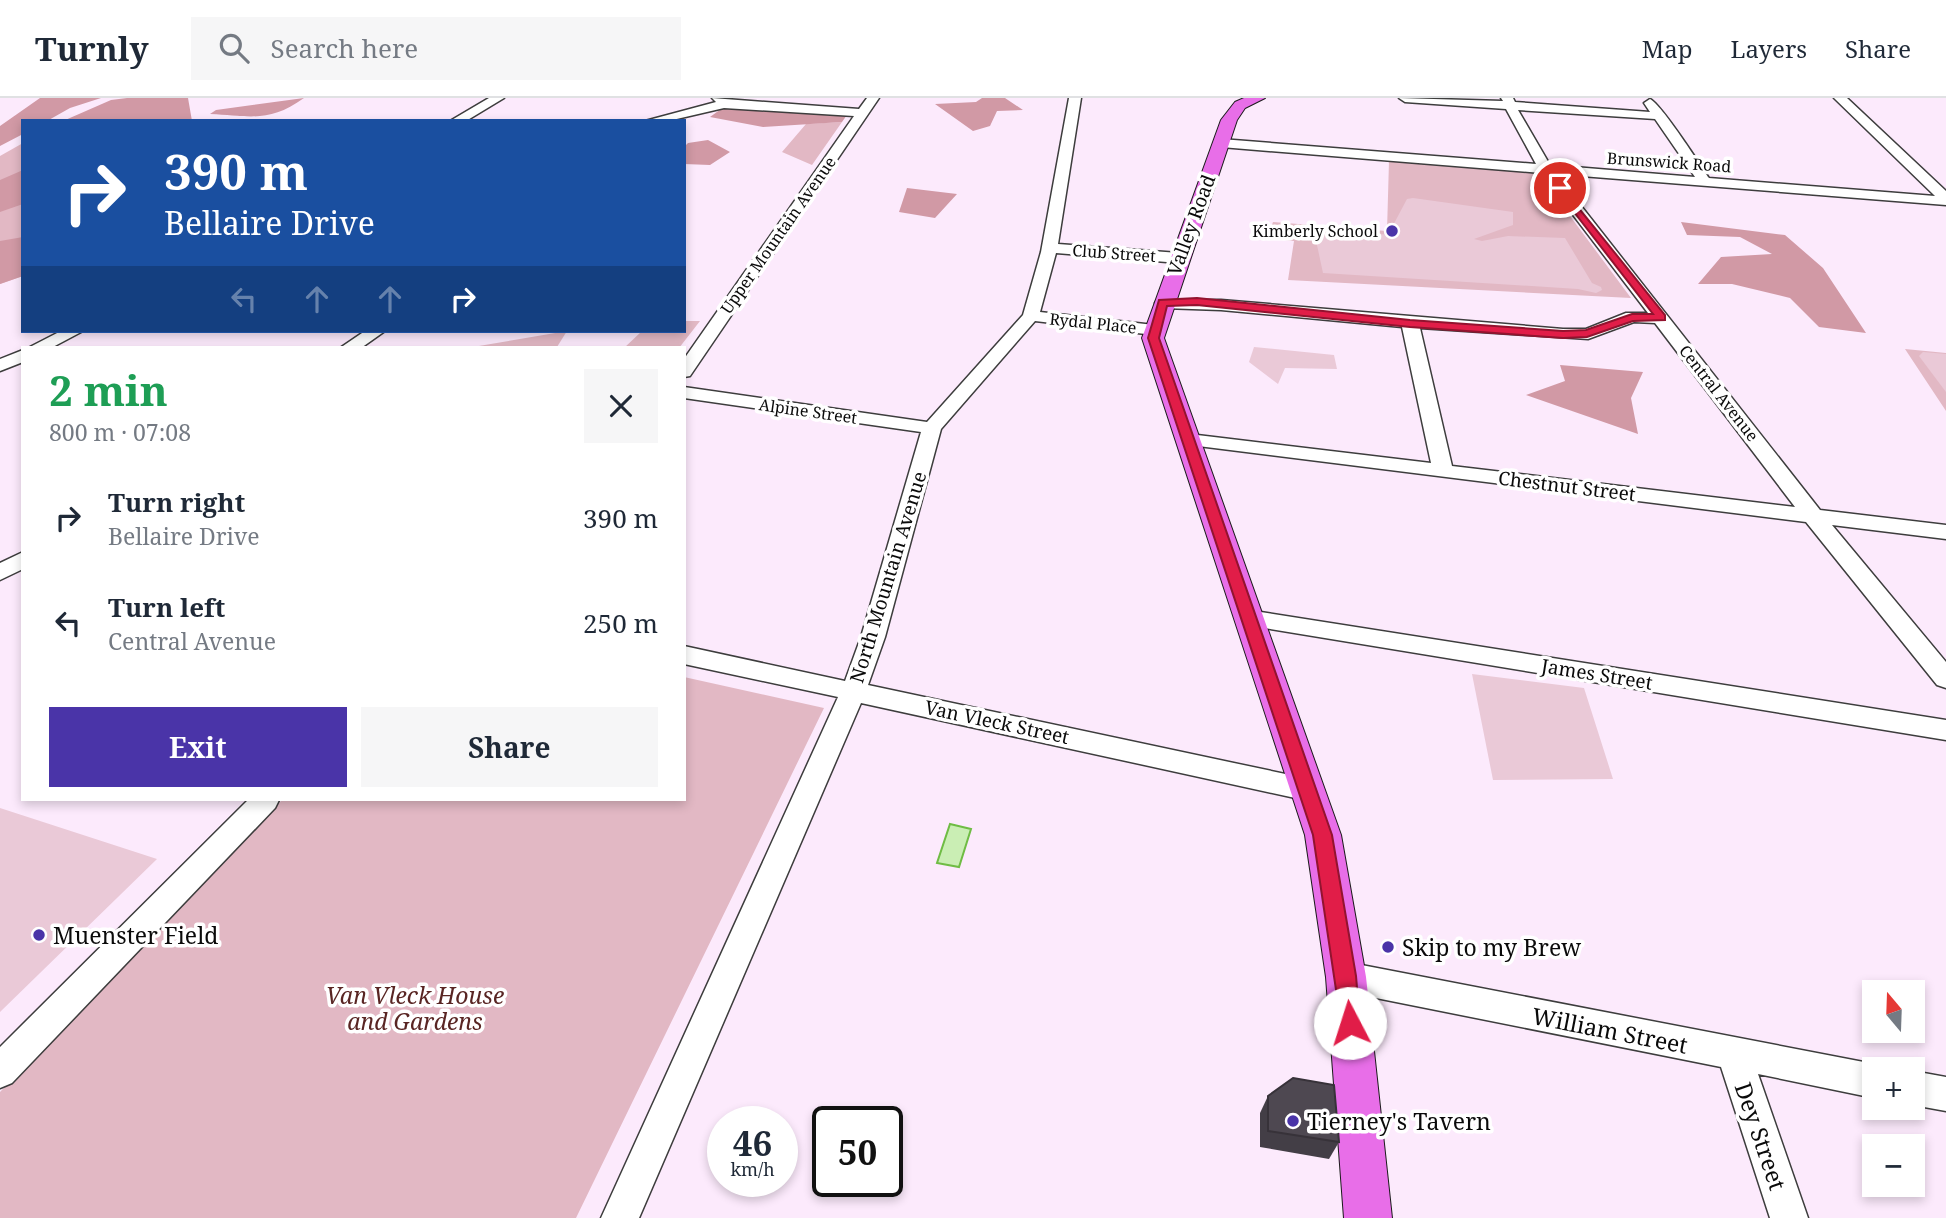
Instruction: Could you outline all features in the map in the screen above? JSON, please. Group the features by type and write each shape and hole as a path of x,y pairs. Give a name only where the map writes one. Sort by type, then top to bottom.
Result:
{"main road":[{"name":"Valley Road","path":"1158,316 1234,111 1240,105 1257,98"},
{"path":"1158,316 1153,338 1323,835 1346,976 1368,1218"}],"street":[{"path":"460,119 498,98"},
{"name":"Upper Mountain Avenue","path":"686,369 873,98"},
{"name":"North Mountain Avenue","path":"620,1218 853,692 873,637 932,428 1031,316 1050,248 1075,98"},
{"path":"1405,98 1509,102 1660,116"},
{"path":"1646,98 1706,183"},
{"path":"1840,98 1946,200"},
{"path":"658,119 721,101 863,113"},
{"name":"Central Avenue","path":"1509,102 1547,171 1814,517 1946,679"},
{"name":"Brunswick Road","path":"1221,143 1547,171 1946,200"},
{"name":"Club Street","path":"1050,248 1179,258"},
{"name":"Rydal Place","path":"1031,316 1158,316 1224,303 1272,311 1410,323 1587,334 1632,317 1661,318"},
{"path":"1410,323 1443,471"},
{"path":"41,346 70,333"},
{"path":"351,346 373,333"},
{"path":"0,366 21,356"},
{"name":"Alpine Street","path":"686,392 932,428"},
{"name":"Chestnut Street","path":"1189,440 1946,533"},
{"path":"0,573 21,560"},
{"name":"James Street","path":"1248,618 1946,730"},
{"name":"Van Vleck Street","path":"686,655 1309,790"},
{"path":"0,1070 264,801"},
{"name":"William Street","path":"1346,976 1862,1079"},
{"name":"Dey Street","path":"1734,1055 1789,1218"},
{"path":"1925,1090 1946,1094"}],"green space":[{"path":"842,122 812,165 782,152 806,124"},
{"path":"21,144 21,277 0,284 0,156"},
{"name":"Kimberly School","path":"1389,161 1538,173 1631,298 1288,280 1294,241 1267,238 1273,222 1387,231"},
{"path":"686,321 700,321 681,346 626,346 640,333 686,333"},
{"path":"555,333 566,333 558,346 479,346"},
{"path":"1905,349 1946,353 1946,411"},
{"name":"Van Vleck House and Gardens","path":"686,677 824,708 576,1218 0,1218 0,1092 281,801 686,801"}],"shaded area":[{"path":"40,98 101,98 70,108 51,119 21,119 21,135 0,146 0,126"},
{"path":"188,98 192,119 68,119 111,100"},
{"path":"304,98 270,115 210,114 216,110"},
{"path":"982,98 1005,98 1023,110 997,111 990,126 973,131 935,104 976,102"},
{"path":"721,109 849,112 842,122 763,127 710,117"},
{"path":"708,140 730,152 710,165 686,164 688,143"},
{"path":"21,171 21,205 0,212 0,180"},
{"path":"907,188 957,194 935,218 899,212"},
{"path":"1407,199 1513,212 1513,225 1474,239 1482,241 1508,236 1565,238 1592,283 1602,290 1596,293 1578,289 1323,273 1314,231 1397,235 1389,233"},
{"path":"1681,222 1785,235 1823,268 1866,333 1819,327 1790,298 1732,284 1698,284 1721,257 1772,254 1740,237 1687,235"},
{"path":"21,237 21,277 0,284 0,241"},
{"path":"1254,347 1334,355 1337,369 1285,368 1278,384 1249,362"},
{"path":"1923,352 1946,354 1946,392 1919,356"},
{"path":"1560,365 1643,372 1631,398 1638,434 1526,395 1565,381"},
{"path":"1472,674 1584,688 1613,779 1493,780"},
{"name":"Muenster Field","path":"0,808 157,859 0,1012"},
{"path":"950,824 971,829 959,867 937,863"}],"building":[{"path":"1293,1078 1334,1085 1339,1142 1268,1131 1268,1096"}],"place":[{"name":"Kimberly School","path":"1392,231"},
{"name":"Muenster Field","path":"39,935"},
{"name":"Skip to my Brew","path":"1388,947"},
{"name":"Tierney's Tavern","path":"1293,1121"}],"route":[{"path":"1350,1023 1346,976 1323,835 1153,338 1154,330 1163,303 1197,302 1224,303 1272,311 1563,334 1587,334 1632,317 1661,318 1560,188"}]}
